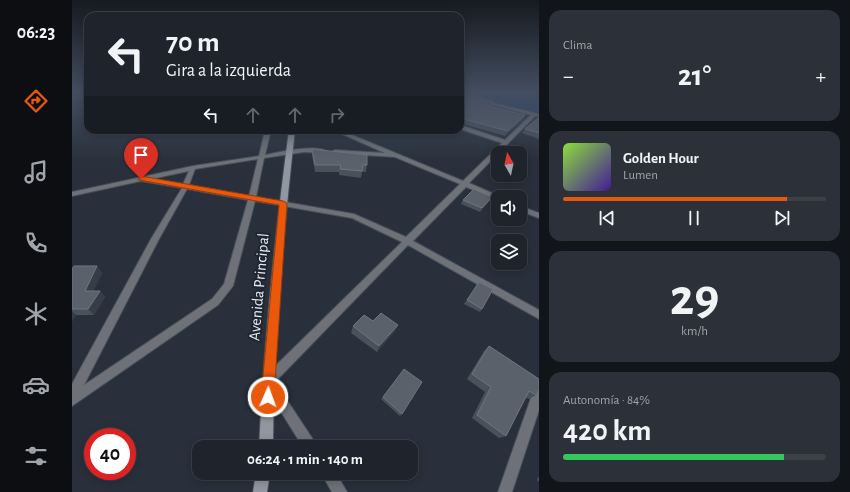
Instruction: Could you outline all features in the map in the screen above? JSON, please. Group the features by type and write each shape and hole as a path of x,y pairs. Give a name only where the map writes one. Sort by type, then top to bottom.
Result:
{"street":[{"path":"306,440 268,381 506,142 534,116"},
{"path":"464,129 506,142"},
{"path":"72,400 215,302 228,286 252,198 267,134"},
{"name":"Avenida Principal","path":"266,440 268,381 283,203 292,134"},
{"path":"345,134 491,195"},
{"path":"72,194 193,168 304,150 395,155"},
{"path":"72,396 155,239 186,186 193,168"},
{"path":"141,179 354,216 407,241 539,314"},
{"path":"527,211 539,216"},
{"path":"505,492 539,392"},
{"path":"260,492 261,480"},
{"path":"332,480 340,492"}],"building":[{"path":"464,116 524,116 508,131 464,119"},
{"path":"539,117 539,133 525,129"},
{"path":"312,149 367,155 367,165 363,165 362,171 340,169 341,165 315,165"},
{"path":"474,189 491,197 482,208 463,200"},
{"path":"74,266 97,266 85,291 100,291 88,309 72,309 72,269"},
{"path":"479,282 493,289 482,309 467,300"},
{"path":"381,313 398,325 379,346 353,326 364,315 373,321"},
{"path":"489,346 539,379 539,390 536,395 529,391 506,436 477,415 491,387 472,374"},
{"path":"404,369 422,382 402,414 383,397"}],"route":[{"path":"141,179 283,203 268,381 268,397"}]}
